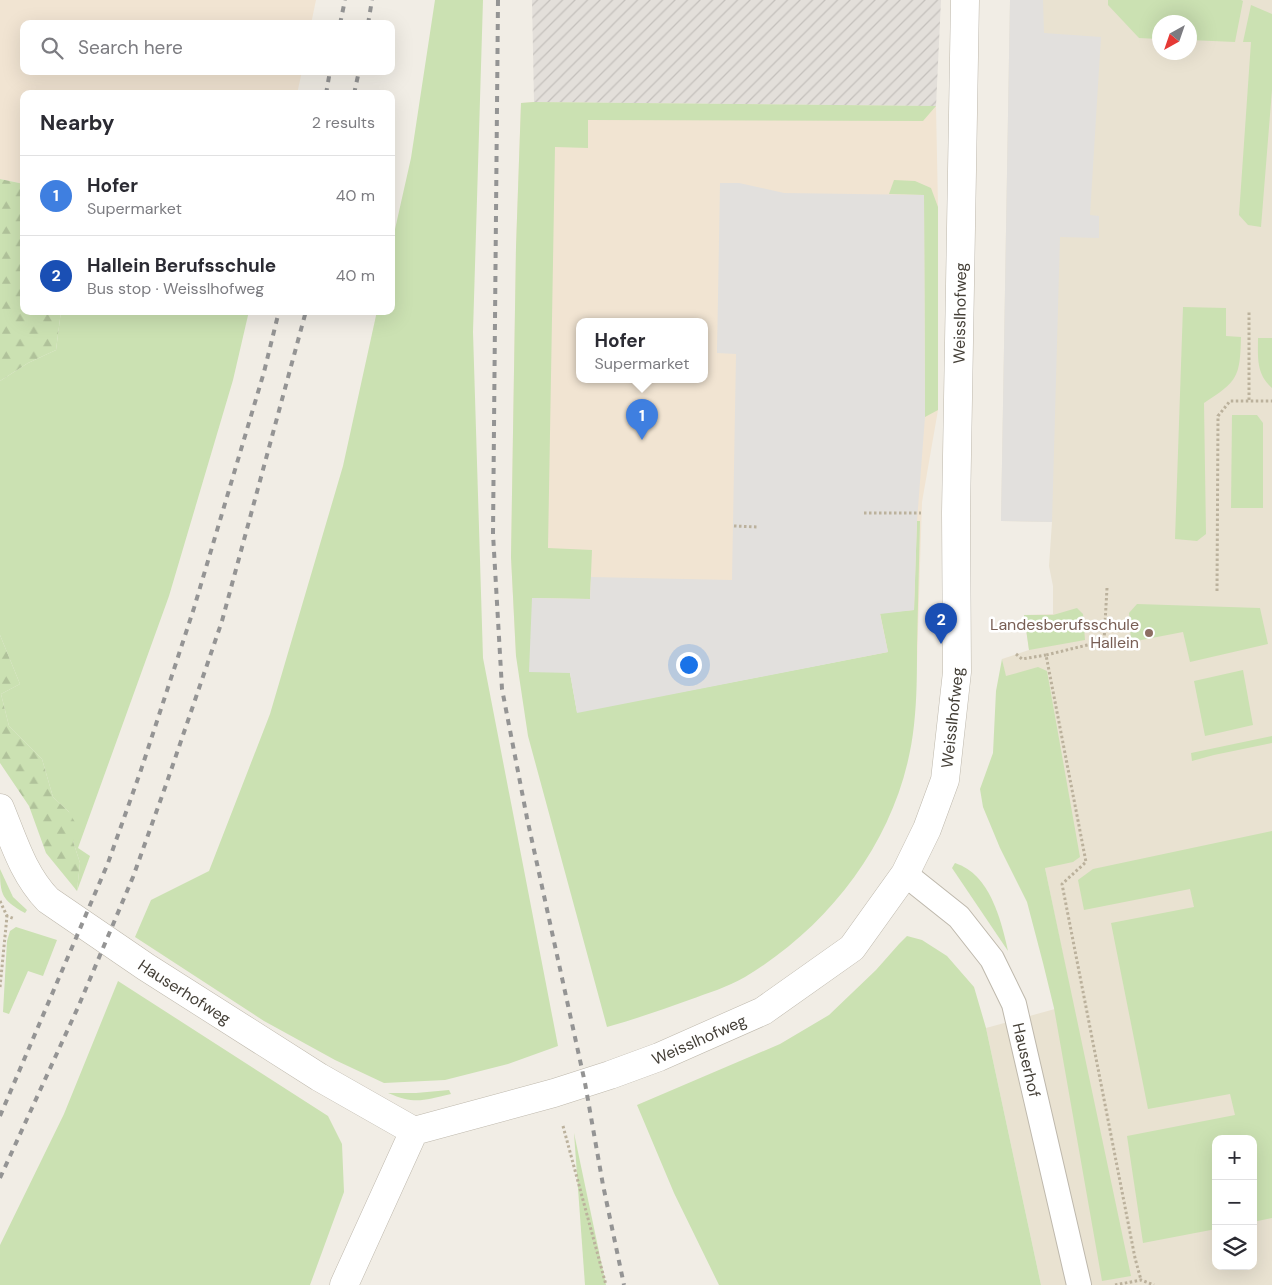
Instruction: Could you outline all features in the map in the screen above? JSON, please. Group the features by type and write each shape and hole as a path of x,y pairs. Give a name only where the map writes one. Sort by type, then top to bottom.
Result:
{"street":[{"name":"Weisslhofweg","path":"414,1131 554,1093 610,1075 659,1057 763,1012 852,948 905,874 927,829 945,780 958,672 956,513 964,0"},
{"name":"Hauserhofweg","path":"0,808 26,872 48,900 146,967 319,1077 414,1131"},
{"path":"344,1285 414,1131"}],"lane":[{"name":"Hauserhof","path":"905,874 959,917 992,959 1014,1004 1079,1285"}],"path":[{"path":"1249,310 1249,400"},
{"path":"1217,591 1218,416 1230,401 1272,401"},
{"path":"864,513 926,513"},
{"path":"734,526 758,527"},
{"path":"1016,654 1022,659 1104,641 1107,588"},
{"path":"1046,655 1086,862 1062,884 1135,1258 1141,1280"},
{"path":"0,901 7,916"},
{"path":"554,1093 606,1285"},
{"path":"1115,1285 1141,1280 1154,1285"}],"shaded area":[{"path":"0,0 316,0 312,20 20,20 20,75 301,75 298,90 20,90 20,183 0,179"},
{"path":"532,0 941,0 936,106 534,102"},
{"name":"Landesberufsschule Hallein","path":"1010,0 1272,0 1272,1285 1041,1285 986,1028 1073,1004 1002,659 1029,650 1024,615 1053,614 1053,586 1049,566 1052,522 1001,521"},
{"path":"1010,0 1043,0 1044,33 1101,37 1090,215 1099,216 1099,238 1060,237 1052,522 1001,521"},
{"path":"521,103 936,106 938,410 922,502 917,663 516,656 511,557 516,247"},
{"path":"720,183 739,183 784,193 924,195 925,417 917,521 914,610 880,614 888,652 577,713 570,673 529,672 532,598 590,599 591,577 732,580 736,354 717,353"}],"green space":[{"path":"435,0 483,0 473,332 483,658 558,1046 508,1064 445,1080 384,1083 335,1060 264,1021 135,937 151,900 209,871 270,714 343,466 376,315 395,315 395,229 411,158"},
{"path":"1108,0 1243,1 1235,42 1197,40 1197,15 1152,15 1152,39 1139,38 1108,5"},
{"path":"1251,5 1272,14 1272,90 1261,227 1248,225 1239,215 1251,42 1243,42"},
{"path":"521,103 936,106 923,121 588,120 588,148 555,147 548,548 592,550 590,599 532,598 570,673 577,712 888,652 880,613 914,610 917,521 920,521 914,725 907,764 896,801 879,837 859,870 835,901 808,930 778,955 745,977 711,992 607,1027 528,736 516,656 511,557 516,247"},
{"path":"0,179 20,183 20,315 60,315 56,350 28,363 0,381"},
{"path":"894,180 915,181 931,188 938,207 938,410 925,417 924,195 889,194"},
{"path":"1183,307 1226,308 1226,336 1241,337 1240,361 1235,377 1224,389 1204,403 1206,534 1197,541 1175,539"},
{"path":"60,315 248,315 233,380 169,596 78,848 90,856 77,891 80,863 73,841 69,812 53,797 42,759 9,726 1,694 20,684 0,635 0,381 28,363 56,350"},
{"path":"1258,338 1272,338 1272,388 1263,377 1259,365"},
{"path":"1232,415 1257,415 1263,423 1263,508 1231,508"},
{"path":"1137,604 1260,608 1268,644 1190,662 1183,632 1131,642 1129,613"},
{"path":"1077,608 1083,614 1085,640 1029,650 1024,615 1053,615"},
{"path":"0,635 20,684 1,694 9,726 42,759 53,797 69,812 79,829 73,841 80,863 77,891 46,853 29,806 0,763"},
{"path":"1002,659 1006,676 1038,667 1047,671 1080,857 1073,862 1045,868 1131,1276 1102,1281 1054,1008 1043,963 1027,902 1000,848 983,807 980,789 993,753 996,691"},
{"path":"1243,670 1253,725 1205,736 1194,681"},
{"path":"1272,736 1272,743 1192,761 1191,753"},
{"path":"1272,831 1272,1218 1257,1221 1257,1135 1212,1135 1212,1230 1143,1243 1127,1136 1235,1115 1230,1094 1148,1109 1111,923 1194,907 1190,889 1084,910 1078,880 1093,869"},
{"path":"955,863 977,877 985,888 997,912 1008,951 952,868"},
{"path":"0,869 13,897 27,910 25,913 11,904 4,896"},
{"path":"16,927 57,940 43,976 28,971 9,1014 3,1012 7,941 10,931"},
{"path":"907,936 922,940 947,956 974,987 986,1028 1041,1285 719,1285 674,1193 637,1105 780,1044 829,1015 876,970"},
{"path":"118,981 328,1116 342,1144 344,1192 310,1285 0,1285 0,1245 64,1114"},
{"path":"449,1090 451,1094 420,1100 406,1099 388,1093 416,1093"},
{"path":"574,1133 606,1285 585,1285"}],"railway":[{"path":"341,20 345,0"},
{"path":"369,20 372,0"},
{"path":"498,0 493,534 502,689 527,818 585,1083 603,1185 624,1285"},
{"path":"327,90 329,75"},
{"path":"355,90 358,75"},
{"path":"0,1116 108,863 141,770 194,608 264,372 278,315"},
{"path":"0,1178 79,1005 133,877 167,782 222,621 305,315"}],"place":[{"name":"Hofer","path":"642,440"},
{"name":"Landesberufsschule Hallein","path":"1149,633"},
{"name":"Hallein Berufsschule","path":"941,644"}]}
